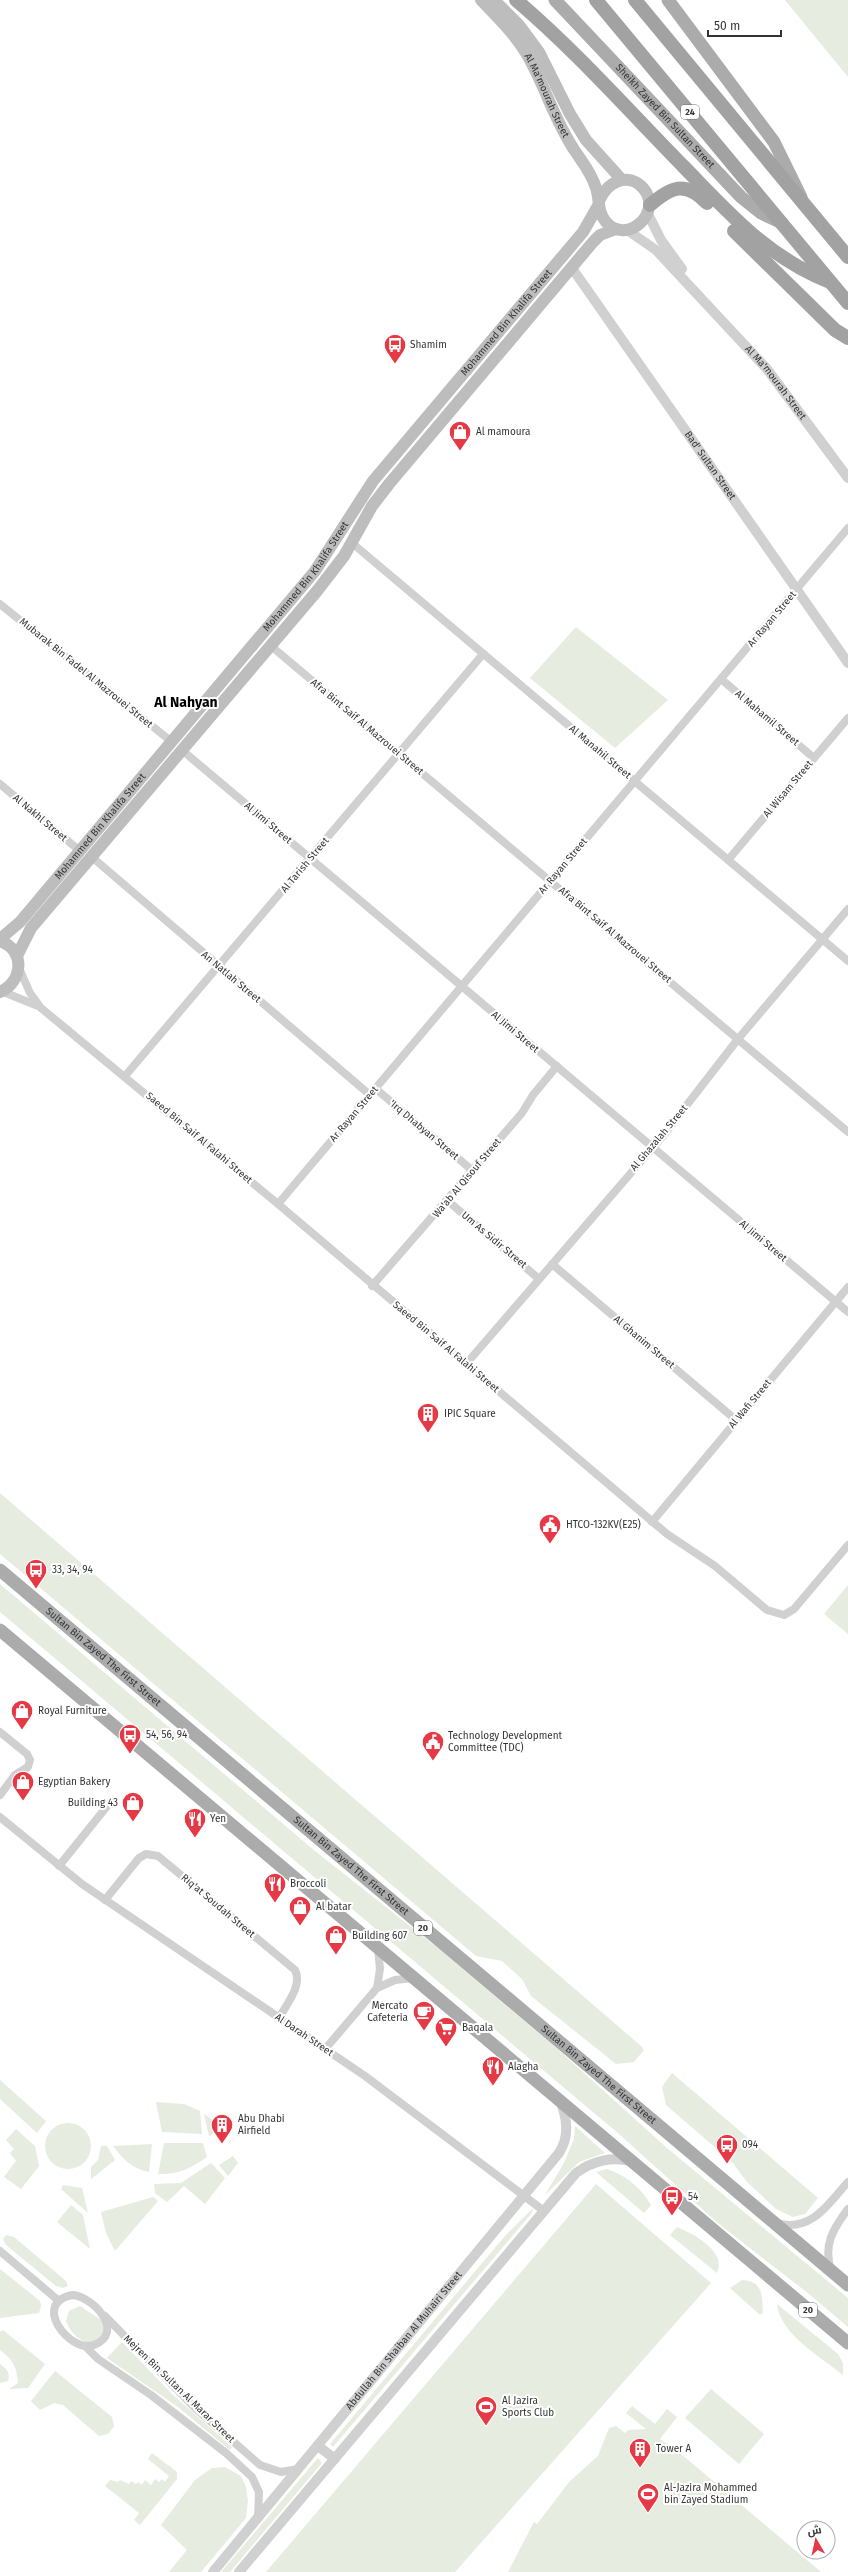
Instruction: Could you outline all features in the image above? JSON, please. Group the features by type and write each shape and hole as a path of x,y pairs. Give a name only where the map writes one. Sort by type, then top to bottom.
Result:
{"highway":[{"path":"516,0 560,40 748,232 789,262 830,282"},
{"name":"Sheikh Zayed Bin Sultan Street","path":"596,0 848,304"},
{"path":"635,0 848,257"},
{"path":"649,210 674,189 687,189 698,194 778,277 835,330 848,338"}],"main road":[{"name":"Al Ma'mourah Street","path":"481,0 512,33 526,54 558,123 592,176 599,201"},
{"name":"Al Ma'mourah Street","path":"494,0 519,25 539,52 570,114 586,140 622,180"},
{"name":"Sheikh Zayed Bin Sultan Street","path":"555,0 741,197 761,213 783,224"},
{"path":"668,0 774,142 791,172 804,204"},
{"path":"622,180 636,182 642,186 649,198 649,210 637,227 621,229 607,223 601,214 599,201 604,190 612,183 622,180"},
{"name":"Mohammed Bin Khalifa Street","path":"0,940 20,922 315,571 373,481 583,232 599,201"},
{"name":"Mohammed Bin Khalifa Street","path":"0,991 14,982 18,962 30,930 93,858 326,580 352,543 369,511 389,484 600,235 621,229"},
{"path":"0,940 9,946 18,962"},
{"name":"Sultan Bin Zayed The First Street","path":"0,1570 848,2285"},
{"name":"20","path":"0,1630 848,2343"}],"street":[{"name":"Al Ma'mourah Street","path":"649,210 661,240 698,292"},
{"name":"Al Ma'mourah Street","path":"621,229 650,244 698,292 767,369 848,478"},
{"name":"Bad' Sultan Street","path":"572,268 848,663"},
{"name":"Ar Rayan Street","path":"278,1204 848,528"},
{"name":"Al Manahil Street","path":"352,543 848,961"},
{"name":"Mubarak Bin Fadel Al Mazrouei Street","path":"0,604 172,742"},
{"name":"Afra Bint Saif Al Mazrouei Street","path":"271,646 848,1132"},
{"name":"Al Tarish Street","path":"126,1076 483,654"},
{"name":"Al Mahamil Street","path":"721,679 814,758"},
{"name":"Al Wisam Street","path":"728,860 848,718"},
{"name":"Al Jimi Street","path":"183,751 848,1312"},
{"name":"Al Nakhl Street","path":"0,784 80,851"},
{"name":"An Natlah Street","path":"93,858 219,967 373,1092"},
{"name":"Al Ghazalah Street","path":"466,1364 653,1148 738,1039 848,909"},
{"name":"Saeed Bin Saif Al Falahi Street","path":"18,962 30,993 41,1008 126,1076 652,1522 674,1540 715,1566 767,1610 778,1615 784,1615 794,1609 848,1545"},
{"name":"Saeed Bin Saif Al Falahi Street","path":"0,991 41,1008"},
{"name":"Wa'ab Al Qisouf Street","path":"372,1286 448,1201 522,1113 536,1090 556,1066"},
{"name":"'Irq Dhabyan Street","path":"373,1092 473,1171"},
{"name":"Um As Sidir Street","path":"448,1201 539,1279"},
{"name":"Al Ghanim Street","path":"552,1264 736,1420"},
{"name":"Al Wafi Street","path":"652,1522 848,1287"},
{"path":"0,1732 27,1754 30,1760 28,1767 15,1775 0,1795"},
{"path":"59,1866 108,1805"},
{"name":"Al Darah Street","path":"0,1817 59,1866 105,1900 279,2018 326,2048 524,2194 544,2211"},
{"name":"Riq'at Soudah Street","path":"105,1900 139,1858 146,1854 158,1856 295,1970 298,1977 297,1985 279,2018"},
{"path":"376,1988 380,1968 378,1949"},
{"path":"326,2048 376,1988 395,1980 414,1978"},
{"name":"Abdullah Bin Shaiban Al Muhairi Street","path":"213,2572 564,2146 566,2120 560,2100"},
{"path":"239,2572 568,2182 584,2167 608,2159 632,2161"},
{"path":"773,2222 791,2226 809,2222 819,2215 848,2182"},
{"path":"831,2271 828,2255 829,2240 834,2228 848,2209"},
{"path":"0,2251 59,2301"},
{"path":"68,2296 78,2296 105,2316 107,2330 103,2338 96,2344 85,2346 78,2344 56,2324 54,2313 59,2301 68,2296"},
{"name":"Mejren Bin Sultan Al Marar Street","path":"105,2316 206,2418 260,2465 281,2472 299,2469"},
{"name":"Mejren Bin Sultan Al Marar Street","path":"85,2346 98,2359 151,2395 226,2453 252,2477 260,2496 258,2518"},
{"path":"318,2446 335,2459"}],"shaded area":[{"path":"785,0 848,0 848,77"},
{"path":"576,627 668,700 615,748 530,678"},
{"path":"0,1493 641,2046 644,2050 634,2062 616,2064 531,1996 522,1979 502,1961 476,1956 0,1554"},
{"path":"0,1584 315,1851 439,1949 555,2047 667,2148 848,2298 848,2327 809,2294 719,2224 619,2134 0,1612"},
{"path":"848,1585 848,1634 824,1614"},
{"path":"672,2073 818,2198 805,2214 793,2217 776,2209 747,2182 732,2162 666,2105 662,2087"},
{"path":"0,2080 46,2121 37,2133 0,2099"},
{"path":"156,2102 184,2104 200,2111 202,2134 162,2132"},
{"path":"204,2114 223,2127 209,2136"},
{"path":"63,2123 73,2123 81,2127 87,2133 91,2141 91,2151 87,2159 81,2165 73,2169 63,2169 55,2165 49,2159 45,2151 45,2141 49,2133 55,2127"},
{"path":"575,2126 605,2153 579,2162 545,2195 564,2163 574,2139"},
{"path":"16,2129 35,2146 39,2166 21,2189 4,2177 16,2161 10,2153 14,2149 6,2140"},
{"path":"164,2143 203,2143 207,2157 184,2170 158,2174"},
{"path":"152,2144 149,2172 128,2163 113,2146"},
{"path":"101,2146 107,2146 115,2160 91,2179 91,2167 98,2160"},
{"path":"233,2156 238,2163 228,2176 219,2165"},
{"path":"211,2163 225,2178 205,2204 184,2186 167,2202 155,2193 154,2184 181,2183"},
{"path":"607,2169 621,2175 638,2188 651,2205 644,2213 596,2172"},
{"name":"Al Jazira Sports Club","path":"596,2184 711,2283 455,2572 266,2572"},
{"path":"63,2185 82,2188 88,2213 61,2189"},
{"path":"153,2197 158,2201 115,2251 106,2233 101,2212"},
{"path":"71,2205 83,2215 90,2249 57,2222"},
{"path":"534,2207 531,2214 333,2447 330,2444 504,2237"},
{"path":"677,2227 707,2244 717,2258 719,2265 717,2273 670,2235"},
{"path":"6,2235 14,2237 66,2281 68,2286 63,2288 56,2286 6,2245 3,2239"},
{"path":"0,2269 40,2301 41,2306 39,2313 0,2318"},
{"path":"742,2280 749,2281 758,2286 762,2300 763,2313 760,2315 730,2288"},
{"path":"777,2304 838,2354 843,2363 843,2375 813,2353 793,2335 785,2325"},
{"path":"80,2306 101,2320 105,2330 94,2344 77,2337 66,2321 69,2311"},
{"path":"3,2330 45,2364 28,2388 9,2389 18,2383 14,2364 0,2350 0,2332"},
{"path":"122,2342 172,2394 232,2447 230,2450 178,2407 107,2358"},
{"path":"0,2364 9,2375 8,2381 0,2383"},
{"path":"55,2371 112,2417 114,2426 108,2434 99,2436 63,2405 54,2403 40,2410 31,2401"},
{"path":"711,2389 764,2434 739,2464 685,2418"},
{"name":"Al-Jazira Mohammed bin Zayed Stadium","path":"632,2406 655,2424 667,2409 677,2417 660,2439 681,2454 796,2551 796,2560 807,2560 821,2572 508,2572 534,2522 537,2524 570,2481 598,2456 609,2428 616,2426 625,2433 628,2430 646,2429 626,2413"},
{"path":"152,2453 177,2472 177,2479 140,2525 134,2520 139,2513 105,2486 110,2480 118,2482 120,2480 129,2484 131,2481 136,2484 138,2482 142,2485 145,2480 151,2485 155,2479 159,2482 162,2479 165,2482 169,2476 148,2459"},
{"path":"318,2458 322,2463 230,2572 221,2572"},
{"path":"225,2467 241,2476 246,2487 248,2501 246,2518 201,2572 169,2572 187,2550 161,2525 195,2480 212,2468"}],"place":[{"name":"Shamim","path":"395,364"},
{"name":"Al mamoura","path":"460,452"},
{"name":"IPIC Square","path":"428,1434"},
{"name":"HTCO-132KV(E25)","path":"550,1544"},
{"name":"33, 34, 94","path":"36,1590"},
{"name":"Royal Furniture","path":"22,1730"},
{"name":"54, 56, 94","path":"130,1754"},
{"name":"Technology Development Committee (TDC)","path":"433,1762"},
{"name":"Egyptian Bakery","path":"23,1802"},
{"name":"Building 43","path":"133,1822"},
{"name":"Yen","path":"195,1838"},
{"name":"Broccoli","path":"275,1904"},
{"name":"Al batar","path":"300,1926"},
{"name":"Building 607","path":"336,1956"},
{"name":"Mercato Cafeteria","path":"424,2032"},
{"name":"Baqala","path":"446,2048"},
{"name":"Alagha","path":"493,2086"},
{"name":"Abu Dhabi Airfield","path":"222,2144"},
{"name":"094","path":"727,2164"},
{"name":"54","path":"672,2216"},
{"name":"Al Jazira Sports Club","path":"486,2426"},
{"name":"Tower A","path":"640,2468"},
{"name":"Al-Jazira Mohammed bin Zayed Stadium","path":"648,2514"}],"district":[{"name":"Al Nahyan","path":"186,702"}]}
